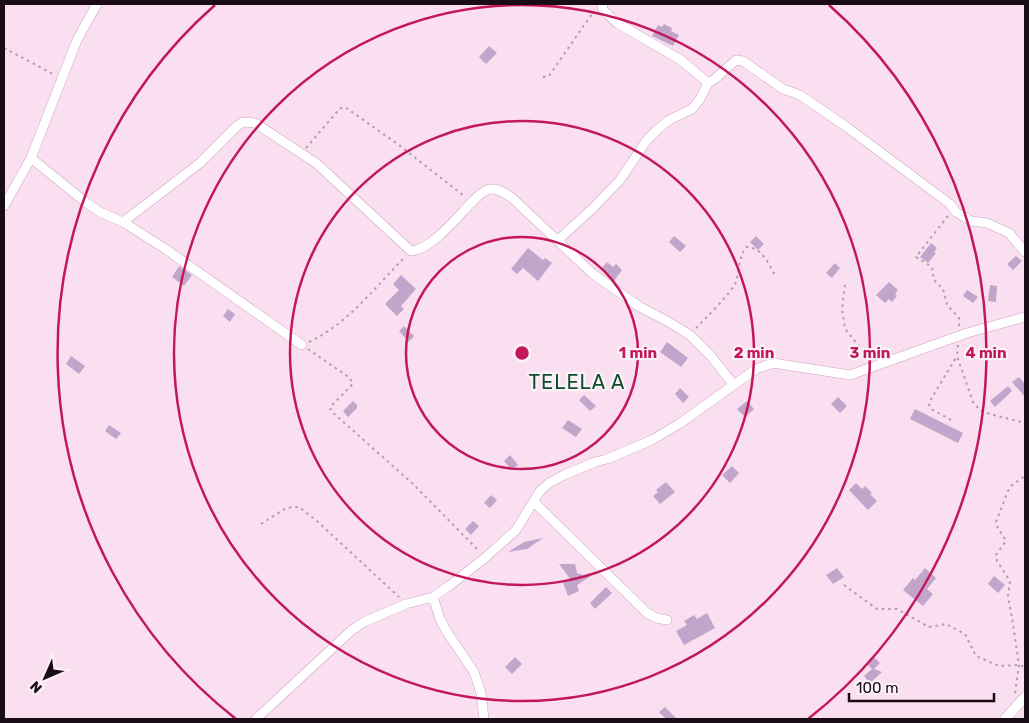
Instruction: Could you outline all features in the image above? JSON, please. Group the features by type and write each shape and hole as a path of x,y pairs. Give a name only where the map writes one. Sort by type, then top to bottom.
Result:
{"street":[{"path":"4,206 31,158 77,40 97,4"},
{"path":"602,4 603,10 617,23 681,60 708,83"},
{"path":"558,240 620,180 647,140 670,120 692,108 700,99 708,83 736,60 744,61 783,89 800,95 848,128 950,204 956,212 971,221 987,223 1009,233 1025,252"},
{"path":"123,222 200,163 243,122 255,123 302,153 330,174 411,251 421,249 430,243 487,189 498,189 511,197 593,274 640,307 690,335 733,384"},
{"path":"31,158 84,201 100,212 123,222 193,267 302,345"},
{"path":"256,719 352,630 364,622 406,604 432,597 486,558 516,530 540,491 555,480 652,440 680,424 756,369 774,363 850,376 967,333 1025,318"},
{"path":"534,502 647,613 656,618 667,620"},
{"path":"432,597 447,632 474,672 481,693 484,719"},
{"path":"1005,719 1015,715 1025,697"}],"path":[{"path":"543,77 549,76 595,10"},
{"path":"4,48 62,79"},
{"path":"302,153 336,113 345,107 399,145 471,203"},
{"path":"950,204 949,215 916,257 932,267 934,280 943,289 947,305 959,318 957,356 973,402 980,410 1025,423"},
{"path":"690,335 733,287 739,270 741,256 746,247 762,254 775,275"},
{"path":"302,345 326,334 368,297 411,251"},
{"path":"845,286 842,309 845,329 876,366"},
{"path":"302,345 348,376 353,382 330,407 331,411 412,483 486,558"},
{"path":"951,420 931,409 929,405 957,356"},
{"path":"1015,715 1019,665 1008,596 1010,581 997,561 996,556 1006,541 1004,534 996,527 996,522 1008,491 1012,485 1025,476"},
{"path":"261,524 286,508 299,507 318,522 406,604"},
{"path":"844,585 877,609 897,609 929,627 946,624 965,634 976,656 999,666 1019,665 1025,667"}],"building":[{"path":"664,24 672,28 671,31 679,35 673,46 652,36 658,25 662,27"},
{"path":"489,46 497,53 486,64 479,57"},
{"path":"674,236 686,246 680,252 669,242"},
{"path":"756,236 764,244 758,250 750,242"},
{"path":"931,243 937,248 934,252 936,253 928,263 920,257"},
{"path":"528,248 543,260 545,258 552,263 538,281 523,268 517,274 511,269"},
{"path":"1016,256 1022,261 1013,270 1007,264"},
{"path":"607,262 613,267 616,264 622,270 614,281 601,269"},
{"path":"835,263 840,268 832,278 826,273"},
{"path":"179,266 192,275 184,286 172,277"},
{"path":"401,275 416,289 401,306 404,309 397,316 385,304 399,290 393,284"},
{"path":"889,282 898,290 895,294 897,296 892,302 889,299 885,303 876,295"},
{"path":"990,285 997,286 996,302 988,301"},
{"path":"967,290 978,297 973,303 963,296"},
{"path":"228,309 235,314 230,322 223,316"},
{"path":"404,326 414,336 409,342 399,331"},
{"path":"667,342 688,358 681,367 660,352"},
{"path":"71,356 85,366 79,374 66,364"},
{"path":"1019,377 1025,384 1025,397 1012,382"},
{"path":"1008,386 1012,391 995,407 990,401"},
{"path":"680,388 689,397 683,403 675,394"},
{"path":"584,395 596,406 590,411 579,400"},
{"path":"838,397 847,406 840,413 831,404"},
{"path":"353,401 357,408 348,417 343,411"},
{"path":"747,401 754,409 745,417 737,409"},
{"path":"915,409 963,433 958,443 910,419"},
{"path":"568,420 582,429 576,437 562,428"},
{"path":"109,425 121,433 116,439 105,431"},
{"path":"510,455 518,465 512,470 504,461"},
{"path":"732,466 739,473 730,483 722,475"},
{"path":"666,482 675,492 660,504 653,496 658,492 656,490"},
{"path":"856,483 862,489 865,486 877,501 868,510 849,490"},
{"path":"491,495 497,500 490,508 484,503"},
{"path":"473,521 479,526 471,535 465,529"},
{"path":"543,538 527,549 508,552 524,542"},
{"path":"559,564 575,564 577,573 584,575 590,573 591,576 577,585 579,591 568,596 563,583 571,580"},
{"path":"837,568 844,577 833,584 826,575"},
{"path":"925,568 936,578 927,589 933,594 923,606 903,590"},
{"path":"994,576 1005,585 998,593 988,584"},
{"path":"606,587 612,593 595,609 590,603"},
{"path":"707,613 715,628 684,645 676,631 687,625 684,621 694,615 697,619"},
{"path":"515,657 522,664 512,674 505,667"},
{"path":"874,657 880,663 874,669 882,672 870,683 864,676 872,669 867,664"},
{"path":"665,707 677,719 666,719 659,712"}],"district":[{"name":"TELELA A","path":"577,382"}]}
